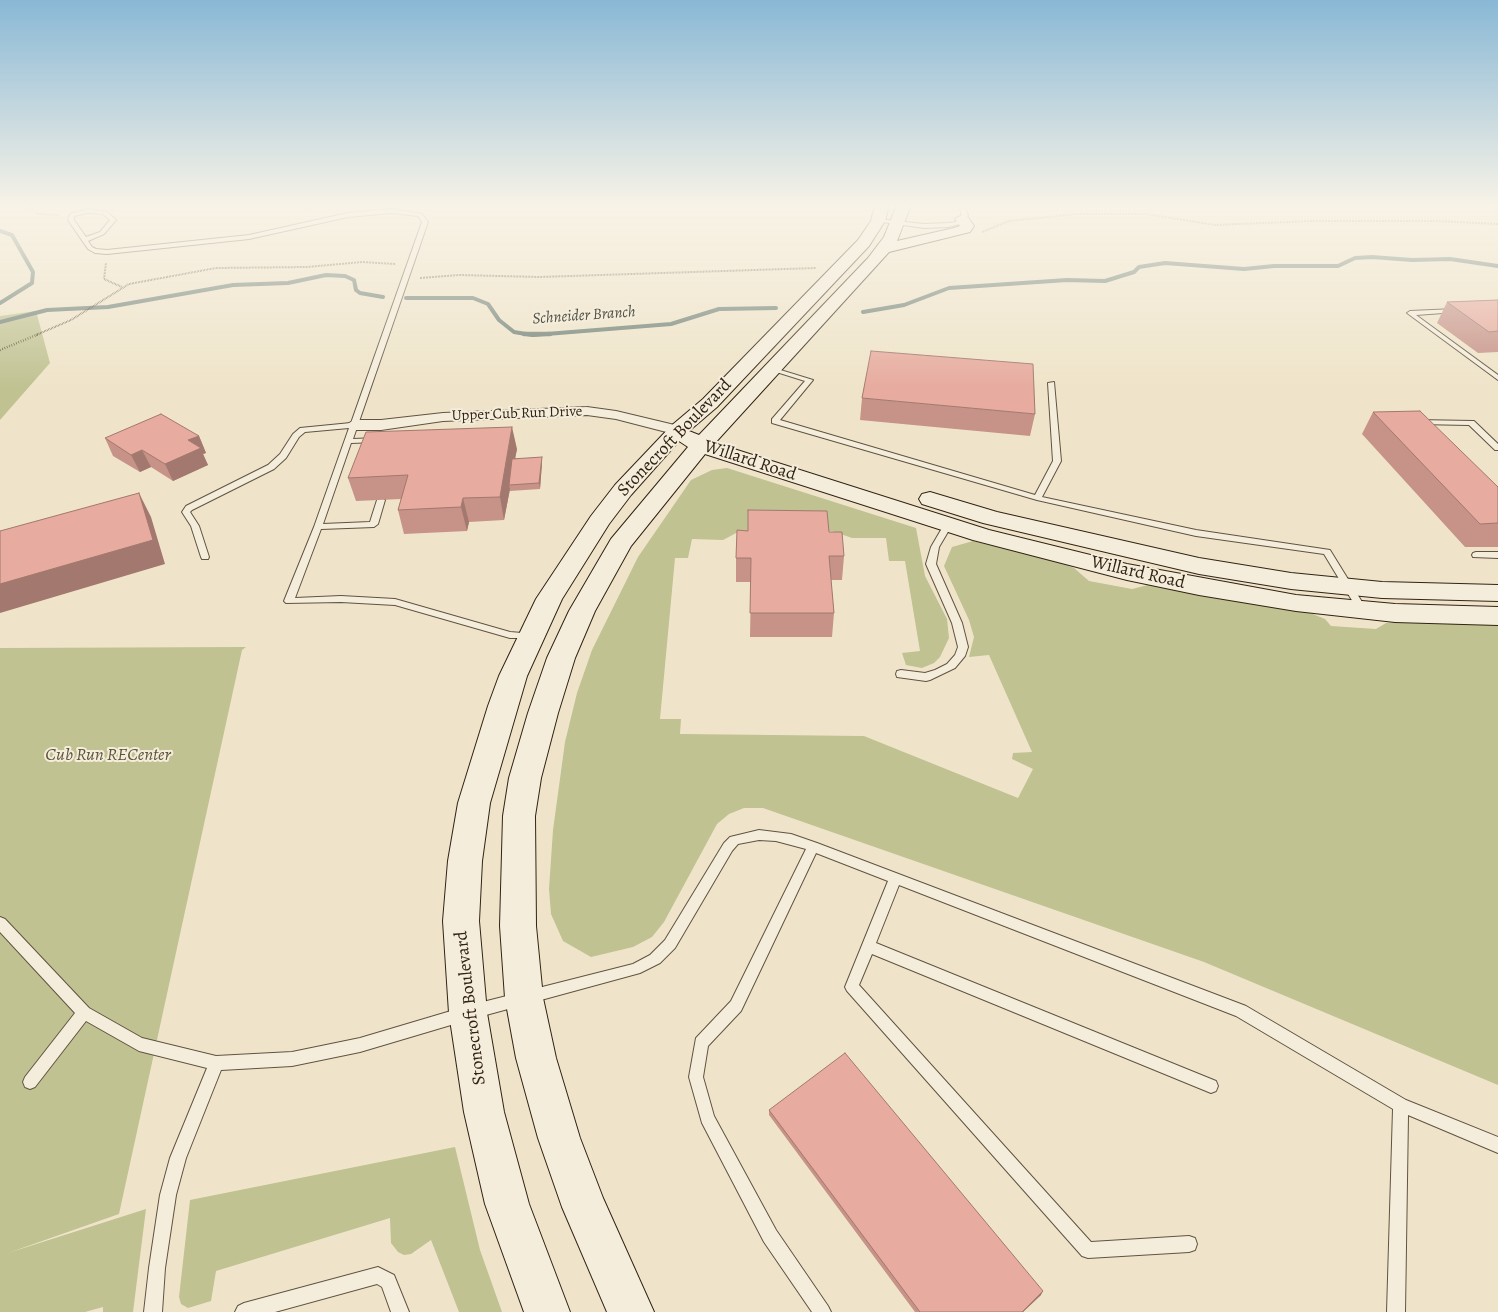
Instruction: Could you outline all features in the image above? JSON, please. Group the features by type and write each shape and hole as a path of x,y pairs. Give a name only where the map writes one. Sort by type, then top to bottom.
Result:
{"main road":[{"name":"Stonecroft Boulevard","path":"631,1312 584,1207 559,1138 536,1058 524,998 518,926 519,816 525,778 542,713 565,650 600,576 698,436 710,403 841,266"},
{"name":"Stonecroft Boulevard","path":"547,1312 507,1204 484,1112 468,1013 461,921 465,861 474,802 502,706 530,636 549,599 599,521 623,490 698,436 772,369 868,266"},
{"name":"Willard Road","path":"698,436 948,525 1127,572 1199,587 1296,603 1395,613 1498,616"},
{"name":"Willard Road","path":"698,436 991,518 1132,552 1291,581 1400,591 1498,593"}],"street":[{"name":"Upper Cub Run Drive","path":"354,425 381,425 443,417 587,411 616,415 698,436"}],"lane":[{"path":"409,266 402,281 318,527 289,601 341,599 395,602 510,635 530,636"},
{"path":"1459,311 1410,313 1498,378"},
{"path":"772,369 809,380 775,421 1038,498 1196,533 1327,552 1362,610"},
{"path":"1038,498 1057,461 1052,383"},
{"path":"1409,421 1471,423 1498,448"},
{"path":"205,557 195,526 186,512 189,508 271,467 283,456 296,436 303,430 354,425"},
{"path":"348,441 385,439"},
{"path":"318,527 374,524 381,500"},
{"path":"901,674 926,676 939,672 951,666 960,656 963,647 957,623 931,564 935,547 948,525"},
{"path":"1476,555 1498,555"},
{"path":"0,923 84,1013 139,1044 216,1063 292,1059 360,1045 468,1013 634,968 655,960 670,944 734,840 759,835 776,836 813,847 1241,1011 1401,1104 1498,1145"},
{"path":"813,847 736,1006 701,1043 696,1077 707,1118 770,1236 822,1312"},
{"path":"895,879 852,987 1088,1250 1189,1244"},
{"path":"868,946 1211,1086"},
{"path":"30,1082 84,1013"},
{"path":"153,1312 157,1268 168,1195 178,1158 216,1063"},
{"path":"1396,1312 1401,1104"},
{"path":"244,1312 378,1275 388,1281 400,1312"}],"path":[{"path":"105,266 104,279 123,288"},
{"path":"0,350 48,331 137,282 216,268 307,268 323,266"},
{"path":"402,281 442,275 538,277 820,268"}],"green space":[{"path":"36,311 50,363 0,420 0,316"},
{"path":"727,468 916,528 925,576 947,619 949,638 940,657 934,663 922,668 906,665 902,653 920,651 905,561 889,561 886,538 852,538 832,531 740,531 723,540 692,539 688,558 675,558 660,719 681,719 680,734 864,736 1018,798 1033,769 1012,759 1013,753 1032,752 989,655 969,657 974,637 969,620 944,566 952,547 973,541 1061,563 1074,568 1089,581 1132,589 1148,585 1230,600 1303,610 1325,619 1331,626 1376,629 1386,623 1409,621 1498,624 1498,1085 1204,962 763,808 744,808 729,814 717,824 664,922 652,937 633,947 591,957 563,941 551,914 549,889 553,830 565,742 577,693 592,650 638,557 691,480 712,470"},
{"name":"Cub Run RECenter","path":"246,647 242,650 119,1214 8,1253 146,1209 133,1312 103,1312 103,1307 85,1312 0,1312 0,648"},
{"path":"455,1147 480,1250 502,1312 459,1312 431,1240 411,1254 404,1255 398,1252 391,1243 390,1218 216,1271 211,1301 188,1308 181,1304 179,1297 190,1200"}],"building":[{"path":"1498,300 1498,331 1489,332 1447,302"},
{"path":"871,351 1033,364 1035,414 862,398"},
{"path":"1420,411 1498,487 1498,523 1480,524 1373,412"},
{"path":"161,414 199,436 188,440 201,448 165,464 142,450 131,455 105,438"},
{"path":"512,427 500,497 463,498 461,507 398,510 408,475 348,478 366,432"},
{"path":"542,457 539,483 509,485 512,459"},
{"path":"139,493 153,540 0,584 0,531"},
{"path":"748,510 827,511 829,532 842,532 844,556 829,556 834,613 750,613 751,558 736,558 737,530 748,531"},
{"path":"845,1053 1043,1291 1022,1312 920,1312 769,1110"}],"waterway":[{"path":"0,303 32,283 33,272 30,266"},
{"name":"Schneider Branch","path":"863,312 904,305 949,288 1067,280 1105,281 1134,272 1139,267 1144,266"},
{"name":"Schneider Branch","path":"1207,266 1244,269 1272,266"},
{"name":"Schneider Branch","path":"0,322 47,310 108,307 233,285 288,283 326,275 345,276 354,280 356,290 360,293 383,297"},
{"name":"Schneider Branch","path":"406,298 473,298 488,304 499,320 514,332 526,334"},
{"name":"Schneider Branch","path":"546,334 671,324 719,309 776,308"},
{"name":"Schneider Branch","path":"526,334 546,334"},
{"name":"Schneider Branch","path":"526,334 532,335"},
{"name":"Schneider Branch","path":"534,335 546,334"}]}
